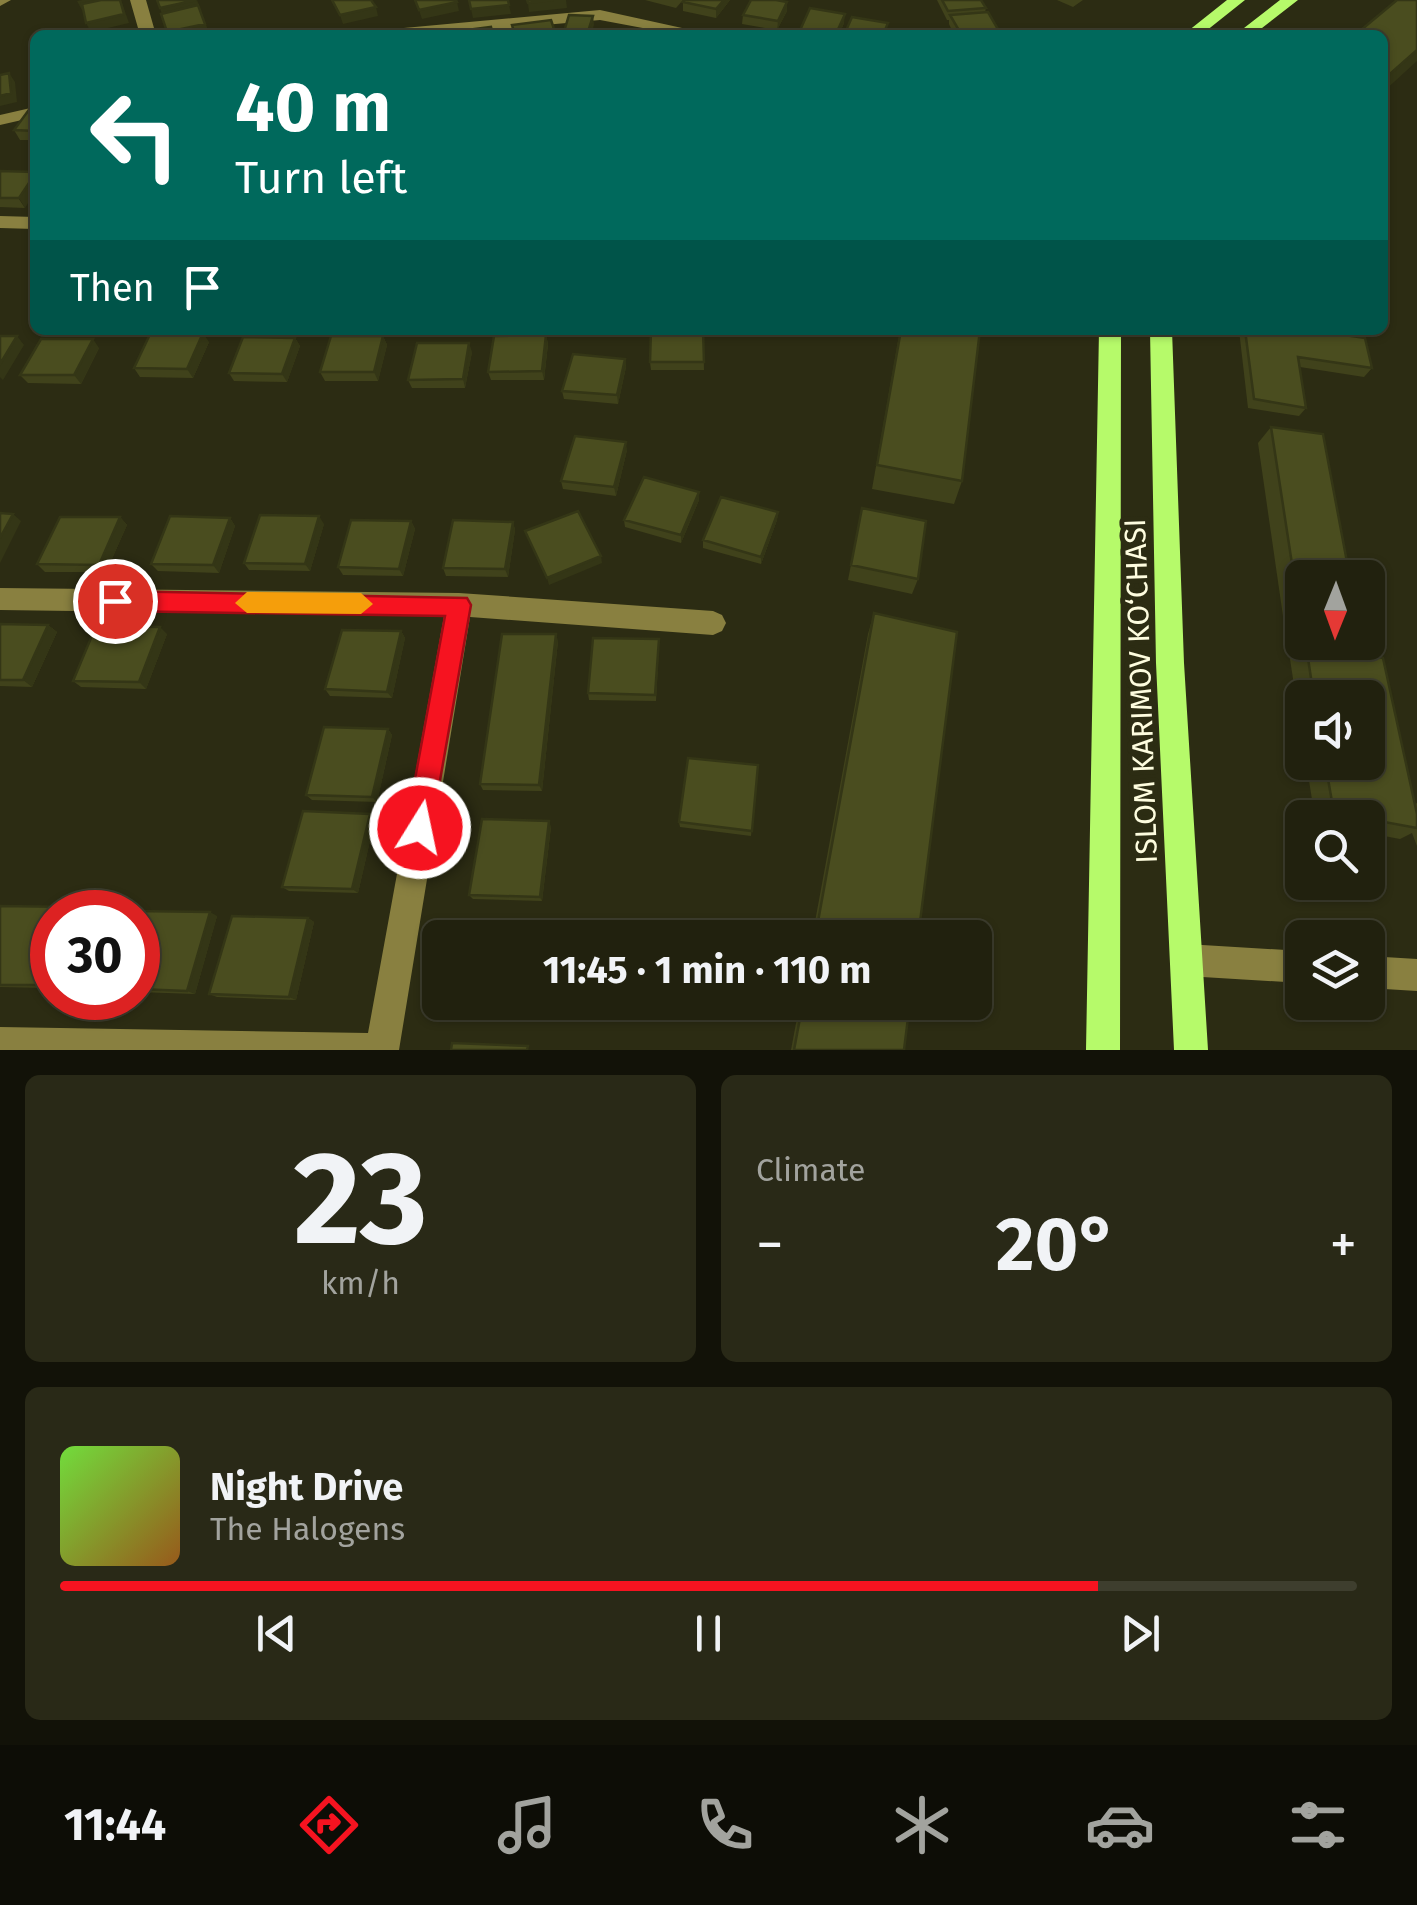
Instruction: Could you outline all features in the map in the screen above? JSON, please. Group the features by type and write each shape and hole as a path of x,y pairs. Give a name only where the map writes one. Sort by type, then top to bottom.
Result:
{"main road":[{"path":"1198,30 1237,0"},
{"path":"1249,30 1290,0"},
{"name":"ISLOM KARIMOV KO‘CHASI","path":"1103,1050 1110,335"},
{"name":"ISLOM KARIMOV KO‘CHASI","path":"1161,335 1170,663 1191,1050"}],"street":[{"path":"138,0 147,30"},
{"path":"436,30 600,15 680,30"},
{"path":"0,120 30,113"},
{"path":"0,222 30,223"},
{"path":"0,600 459,605 714,623"},
{"path":"0,1044 382,1050 459,605"},
{"path":"1186,960 1285,966"},
{"path":"1385,973 1417,975"}],"building":[{"path":"120,0 124,14 86,23 82,4"},
{"path":"157,0 196,0 160,8"},
{"path":"332,0 371,0 376,7 340,15"},
{"path":"415,0 456,0 457,2 419,10"},
{"path":"469,0 508,0 509,5 471,9"},
{"path":"685,0 724,0 716,9"},
{"path":"751,0 787,2 778,21 743,15"},
{"path":"942,0 981,0 986,8 948,11"},
{"path":"1397,0 1417,0 1417,50 1388,76 1388,30 1361,30"},
{"path":"198,5 205,24 166,30 161,14"},
{"path":"810,8 845,14 838,30 801,28"},
{"path":"988,12 998,30 959,30 950,15"},
{"path":"569,15 593,16 589,30 564,30"},
{"path":"852,17 888,23 885,30 846,30"},
{"path":"551,20 554,30 514,30 512,25"},
{"path":"9,73 11,93 0,96 0,75"},
{"path":"30,108 30,131 14,130"},
{"path":"0,171 30,172 30,182 19,198 0,198"},
{"path":"150,335 202,335 187,369 134,368"},
{"path":"546,335 542,371 488,372 494,336"},
{"path":"651,335 703,335 704,362 650,362"},
{"path":"900,335 979,335 962,481 877,465"},
{"path":"1246,335 1365,338 1372,368 1298,357 1306,408 1254,399"},
{"path":"0,336 17,336 0,364"},
{"path":"331,336 383,336 374,372 320,372"},
{"path":"243,337 295,338 282,374 229,373"},
{"path":"41,339 93,339 74,375 20,375"},
{"path":"417,343 469,343 463,379 408,380"},
{"path":"573,354 625,359 617,395 562,391"},
{"path":"1271,427 1323,434 1347,560 1291,560"},
{"path":"575,436 626,442 614,487 561,481"},
{"path":"644,477 699,492 681,535 624,520"},
{"path":"721,497 778,512 761,557 703,540"},
{"path":"862,508 926,521 918,579 851,565"},
{"path":"578,511 601,556 547,578 525,531"},
{"path":"0,513 13,514 0,538"},
{"path":"260,515 319,516 305,564 244,563"},
{"path":"170,516 230,518 213,565 151,564"},
{"path":"60,517 120,517 99,565 37,564"},
{"path":"351,520 411,521 399,569 338,567"},
{"path":"453,520 513,522 505,569 443,568"},
{"path":"874,613 957,632 920,920 818,920"},
{"path":"0,624 48,625 23,680 0,680"},
{"path":"96,626 160,627 139,682 73,681"},
{"path":"342,630 401,631 387,692 325,689"},
{"path":"502,634 556,634 539,785 480,784"},
{"path":"593,638 659,639 655,695 588,693"},
{"path":"1308,660 1383,660 1417,828 1385,822 1385,800 1332,800 1328,780 1385,780 1385,680 1311,680"},
{"path":"324,727 388,729 372,797 306,795"},
{"path":"688,758 758,765 752,831 679,822"},
{"path":"303,811 370,814 352,889 282,887"},
{"path":"482,819 549,821 540,897 469,895"},
{"path":"0,906 30,906 30,985 0,985"},
{"path":"160,911 210,912 187,991 160,990"},
{"path":"232,916 308,918 289,997 209,994"},
{"path":"800,1020 908,1020 904,1050 794,1050"},
{"path":"452,1043 528,1046 527,1050 451,1050"}],"slow traffic":[{"path":"247,603 361,604"}],"route":[{"path":"115,601 459,605 420,828"}]}
